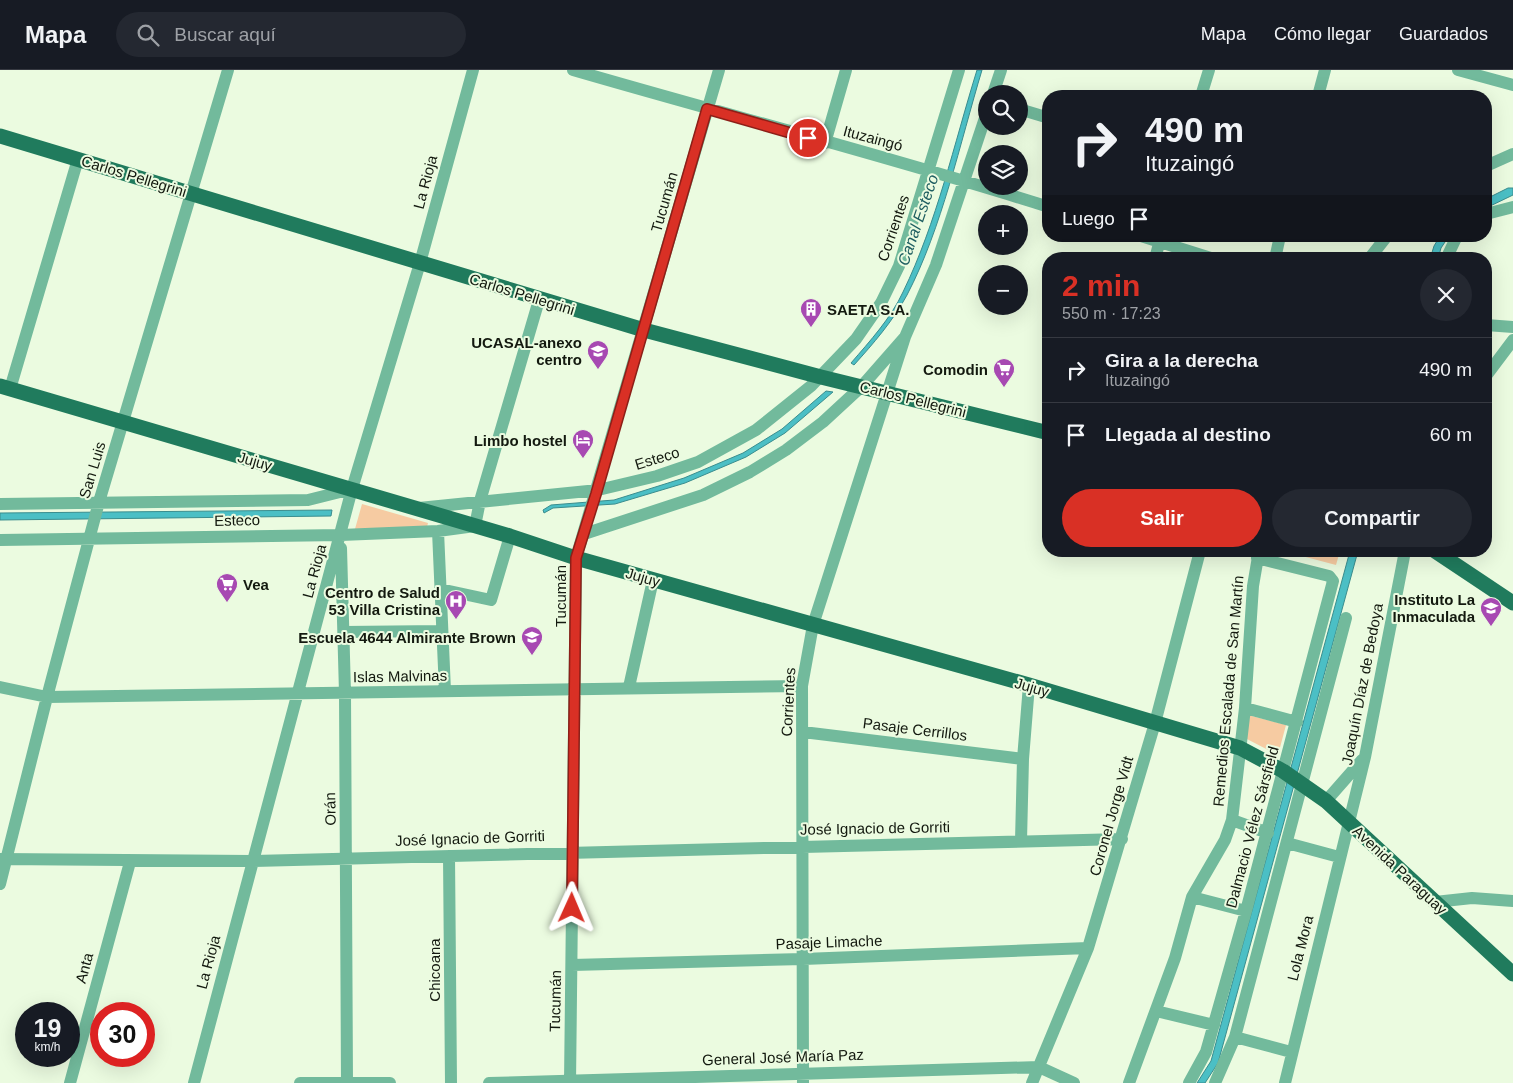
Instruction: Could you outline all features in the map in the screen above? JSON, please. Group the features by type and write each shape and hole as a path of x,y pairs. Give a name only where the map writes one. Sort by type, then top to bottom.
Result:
{"main road":[{"name":"Carlos Pellegrini","path":"0,136 539,300 644,330 820,378 862,386 1042,431"},
{"name":"Jujuy","path":"5,388 510,536 576,558 1029,685 1240,748 1283,771"},
{"path":"1444,557 1513,603"},
{"name":"Avenida Paraguay","path":"1283,771 1304,785 1350,822 1513,974"}],"street":[{"name":"San Luis","path":"0,884 3,860 99,502 228,70"},
{"name":"La Rioja","path":"194,1083 251,861 298,694 352,489 420,263 473,70"},
{"name":"Ituzaingó","path":"573,70 961,179 1042,205"},
{"name":"Tucumán","path":"570,1082 576,558 597,492 719,70"},
{"path":"825,142 846,70"},
{"name":"Corrientes","path":"820,378 856,339 881,303 909,238 933,171 959,70"},
{"path":"996,85 1001,70"},
{"path":"1203,90 1209,70"},
{"path":"1320,90 1325,70"},
{"path":"1458,70 1483,73 1513,85"},
{"path":"1028,112 1042,116"},
{"name":"Corrientes","path":"803,1078 802,686 813,625 886,392 905,337 936,264 961,179 978,135"},
{"path":"1492,163 1513,154"},
{"path":"5,388 78,159"},
{"path":"1492,213 1513,209"},
{"path":"1169,242 1195,252"},
{"path":"1374,252 1382,242"},
{"path":"475,526 480,501 539,300"},
{"path":"1492,325 1513,327"},
{"name":"Corrientes","path":"862,386 905,337"},
{"path":"1492,368 1513,340"},
{"name":"Esteco","path":"417,509 480,501 597,492 657,476 698,462 756,430 820,378"},
{"path":"584,534 703,495 750,472 786,450 822,422 862,386"},
{"name":"Esteco","path":"0,504 308,500 352,489"},
{"name":"Esteco","path":"0,540 341,535 438,531 475,526"},
{"path":"438,531 445,691"},
{"name":"Orán","path":"341,535 347,857 347,1083"},
{"path":"440,589 491,600 510,536"},
{"name":"Coronel Jorge Vidt","path":"1032,1083 1088,948 1155,723 1198,557"},
{"name":"Remedios Escalada de San Martín","path":"1129,1083 1156,1011 1192,897 1225,840 1232,820 1245,708 1253,586 1258,557"},
{"name":"Dalmacio Vélez Sársfield","path":"1189,1083 1206,1052 1268,833 1333,581 1329,576 1268,557"},
{"name":"Joaquín Díaz de Bedoya","path":"1350,822 1365,756 1404,557"},
{"path":"629,687 653,580"},
{"path":"1215,1083 1236,1037 1304,785 1346,618"},
{"path":"344,632 442,631"},
{"path":"1021,841 1023,759 1029,685"},
{"name":"Islas Malvinas","path":"0,687 47,697 629,687 802,686"},
{"path":"1245,708 1297,722"},
{"name":"Pasaje Cerrillos","path":"803,732 1023,759"},
{"path":"1326,802 1365,756"},
{"path":"1232,820 1268,833"},
{"name":"Lola Mora","path":"1285,1083 1339,857 1350,822"},
{"name":"José Ignacio de Gorriti","path":"3,860 251,861 347,857 1122,839"},
{"path":"1288,843 1339,857"},
{"name":"Chicoana","path":"449,856 451,1083"},
{"name":"Anta","path":"70,1083 130,862"},
{"path":"1192,897 1246,911"},
{"path":"1434,902 1472,898 1513,901"},
{"name":"Pasaje Limache","path":"572,965 803,959 1088,948"},
{"path":"1156,1011 1214,1024"},
{"path":"1236,1037 1291,1052"},
{"name":"General José María Paz","path":"490,1083 803,1078 1039,1067 1074,1083"},
{"path":"300,1083 390,1083"}],"shaded area":[{"path":"362,504 428,523 427,527 355,529"},
{"path":"1306,557 1338,557 1336,565"},
{"path":"1248,715 1286,725 1278,755 1245,738"}],"water":[{"path":"977,70 982,70 958,156 940,214 919,269 907,295 889,323 854,365 851,363 880,329 898,302 915,265 935,211"},
{"path":"1508,188 1513,188 1513,195 1492,205 1492,196"},
{"path":"1436,242 1445,242 1440,252 1432,252"},
{"path":"826,391 833,392 785,433 746,457 685,483 615,504 553,508 544,513 543,510 551,505 614,500 684,478 743,453 782,429"},
{"path":"332,510 331,516 0,520 0,513"},
{"path":"1348,557 1356,557 1218,1063 1205,1083 1197,1083 1211,1061"}],"place":[{"name":"SAETA S.A.","path":"811,328"},
{"name":"UCASAL-anexo centro","path":"598,370"},
{"name":"Comodin","path":"1004,388"},
{"name":"Limbo hostel","path":"583,459"},
{"name":"Vea","path":"227,603"},
{"name":"Centro de Salud 53 Villa Cristina","path":"456,620"},
{"name":"Instituto La Inmaculada","path":"1491,627"},
{"name":"Escuela 4644 Almirante Brown","path":"532,656"}],"route":[{"path":"572,908 576,558 707,109 808,138"}],"water label":[{"name":"Canal Esteco","path":"918,220"}]}
